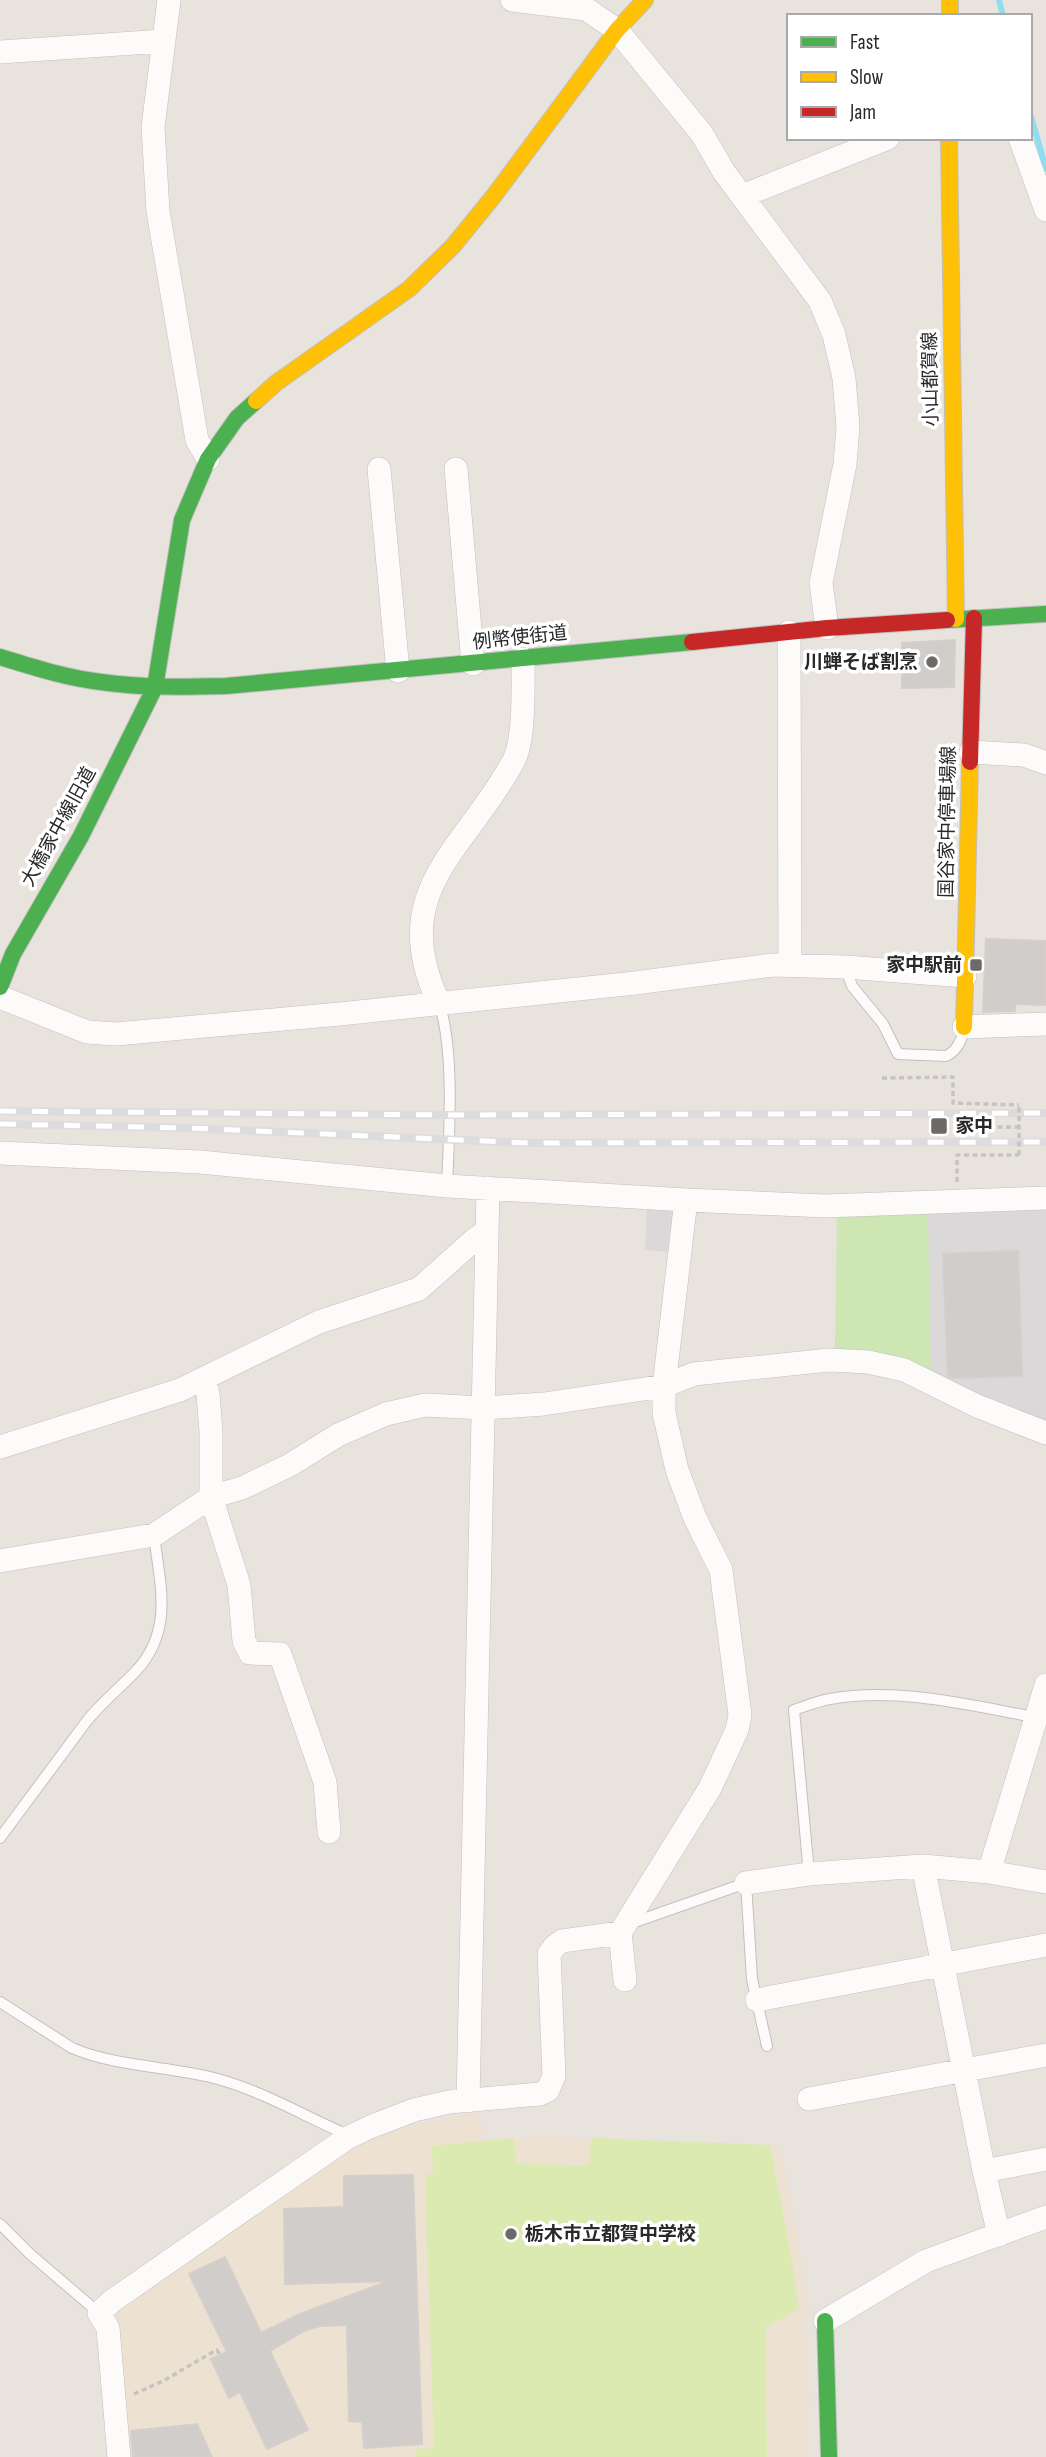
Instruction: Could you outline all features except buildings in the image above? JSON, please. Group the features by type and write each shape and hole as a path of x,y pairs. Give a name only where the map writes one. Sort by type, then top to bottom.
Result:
{"main road":[{"name":"大橋家中線旧道","path":"0,987 13,954 81,836 155,687 182,520 208,459 237,418 276,383 409,289 453,246 494,197 617,30 645,0"},
{"name":"小山都賀線","path":"949,140 956,619"},
{"name":"例幣使街道","path":"0,657 88,680 155,687 189,687 273,683 827,628 974,618 1045,610"},
{"name":"国谷家中停車場線","path":"964,1027 974,618"},
{"path":"825,2321 829,2457"}],"street":[{"path":"169,0 153,127 158,211 197,440 208,459"},
{"path":"512,0 586,9 617,30 702,134 724,172 820,301 834,335 844,378 848,427 845,464 821,583 827,628"},
{"path":"0,52 164,41"},
{"path":"742,196 883,140"},
{"path":"1021,140 1046,210"},
{"path":"379,469 398,671"},
{"path":"456,469 473,664"},
{"path":"789,632 790,965"},
{"path":"439,1003 428,979 420,932 423,908 431,883 516,757 523,709 523,659"},
{"path":"971,752 1024,755 1046,763"},
{"path":"0,997 87,1032 100,1034 340,1014 635,983 756,967 845,967 965,976"},
{"path":"964,1027 1046,1024"},
{"path":"0,1153 200,1162 447,1186 825,1206 1046,1198"},
{"path":"468,2101 488,1188"},
{"path":"625,1980 623,1929 710,1788 737,1730 740,1715 721,1570 695,1518 677,1470 664,1413 664,1386 686,1200"},
{"path":"0,1447 180,1390 319,1322 419,1289 487,1231"},
{"path":"0,1561 154,1535 211,1497 254,1483 290,1465 338,1435 386,1414 425,1405 484,1408 544,1404 664,1386 694,1374 830,1360 868,1362 904,1370 977,1405 1046,1433"},
{"path":"204,1379 211,1432 211,1497 239,1585 244,1641 250,1653 280,1654 325,1782 329,1832"},
{"path":"989,1872 1034,1717 1046,1685"},
{"path":"923,1866 999,2235"},
{"path":"746,1883 809,1874 923,1866 989,1872 1046,1882"},
{"path":"119,2457 108,2328 99,2313 112,2301 347,2138 414,2110 449,2102 540,2094 548,2090 554,2076 549,1954 562,1941 623,1929"},
{"path":"757,2000 1046,1945"},
{"path":"809,2099 1046,2055"},
{"path":"984,2171 1046,2159"},
{"path":"825,2321 926,2261 1046,2217"}],"lane":[{"path":"845,967 852,986 883,1024 898,1054 951,1054 959,1045 964,1027"},
{"path":"439,1003 447,1049 447,1186"},
{"path":"0,1838 101,1703 136,1671 151,1652 160,1627 162,1604 154,1535"},
{"path":"809,1874 794,1710 830,1699 885,1695 951,1702 1034,1717"},
{"path":"623,1929 746,1883 750,1953 767,2046"},
{"path":"0,2002 83,2053 101,2060 217,2078 339,2131 347,2138"},
{"path":"0,2224 30,2254 99,2313"}],"path":[{"path":"882,1078 953,1077 953,1103 1019,1105 1019,1155 957,1155 957,1193"},
{"path":"972,1127 1019,1127"},
{"path":"129,2396 163,2381 217,2350 220,2355"}],"shaded area":[{"path":"1046,1207 1046,1420 994,1403 931,1373 928,1213"},
{"path":"647,1208 678,1211 673,1252 645,1250"},
{"name":"栃木市立都賀中学校","path":"479,2112 483,2140 533,2137 781,2146 811,2316 804,2326 809,2404 805,2420 806,2457 127,2457 116,2321 118,2311 124,2303 360,2141 382,2130"}],"green space":[{"path":"928,1213 931,1373 835,1351 837,1215"},
{"path":"514,2138 516,2163 588,2166 592,2138 770,2145 794,2273 798,2309 765,2328 767,2457 416,2457 416,2449 434,2448 425,2176 433,2172 432,2146"}],"waterway":[{"path":"999,0 1002,14"},
{"path":"1032,120 1046,169"}],"railway":[{"path":"0,1111 449,1115 1046,1113"},
{"path":"0,1124 189,1128 528,1143 1046,1142"}],"traffic: fast":[{"path":"0,987 13,954 81,836 155,687 182,520 208,459 237,418 256,401"},
{"path":"947,620 1046,614"},
{"path":"0,657 50,672 116,684 226,686 692,642"},
{"path":"825,2321 829,2457"}],"traffic: slow":[{"path":"256,401 276,383 409,289 453,246 493,197 617,30 645,0"},
{"path":"950,0 950,14"},
{"path":"949,140 956,619"},
{"path":"964,1027 970,762"}],"traffic: jam":[{"path":"970,762 974,618"},
{"path":"692,642 827,628 947,620"}],"place":[{"name":"川蝉そば割烹","path":"932,662"},
{"name":"家中駅前","path":"976,965"},
{"name":"家中","path":"939,1126"},
{"name":"栃木市立都賀中学校","path":"511,2234"}]}
